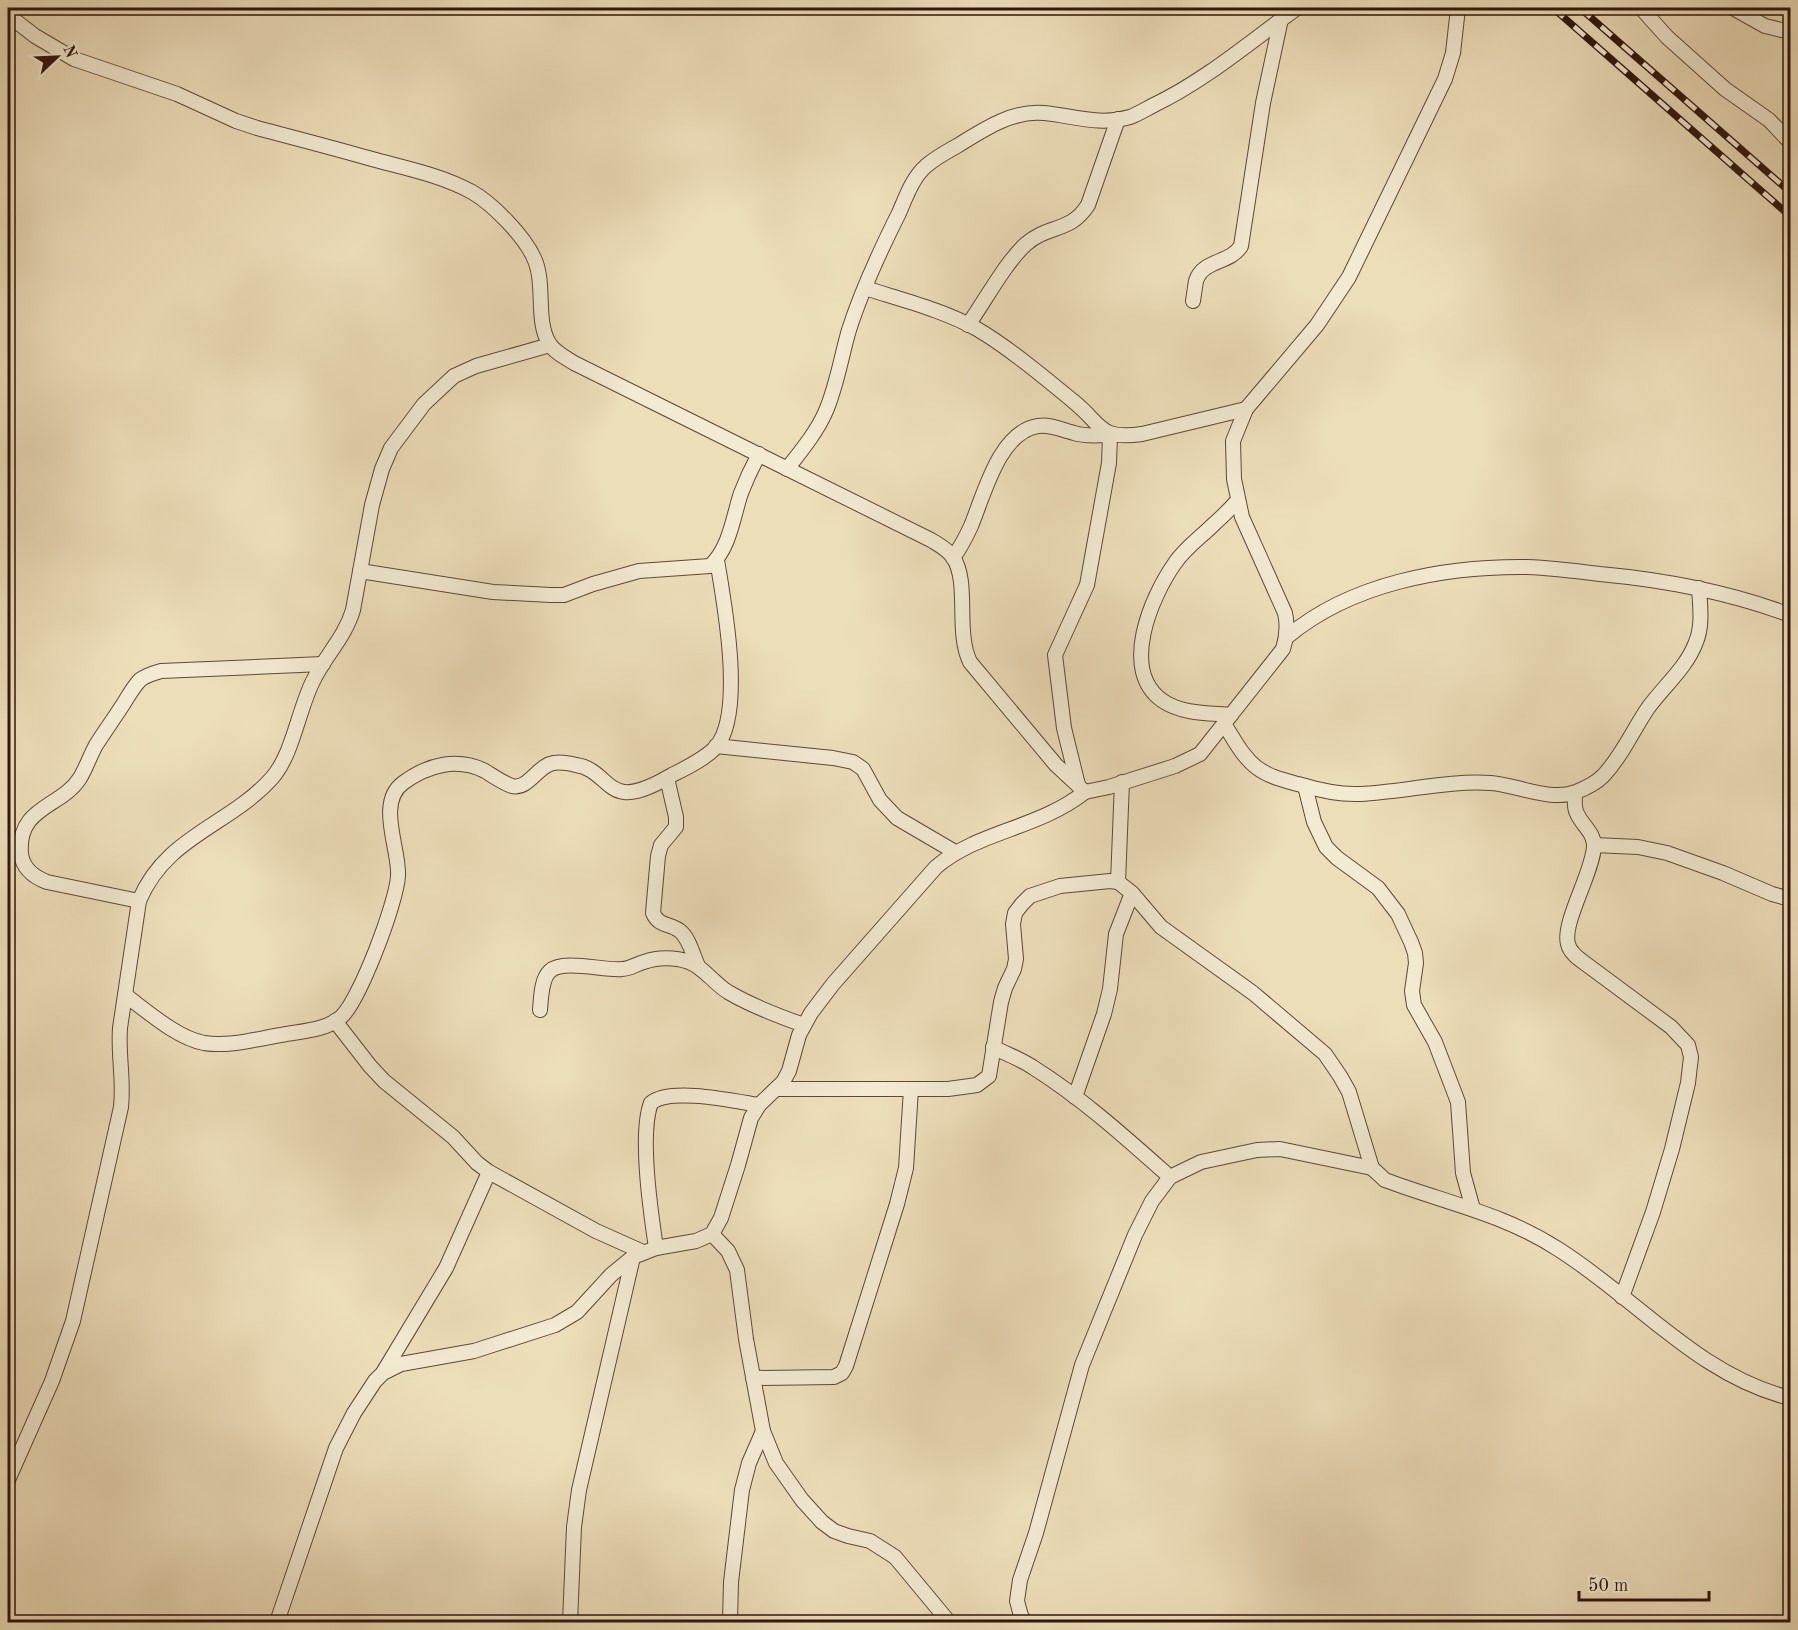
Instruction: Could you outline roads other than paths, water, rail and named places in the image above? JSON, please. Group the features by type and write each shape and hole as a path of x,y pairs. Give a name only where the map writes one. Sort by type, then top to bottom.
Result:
{"street":[{"path":"787,469 825,414 834,390 850,328 879,253 914,182 925,166 983,130 1007,119 1026,114 1044,113 1092,121 1130,116 1170,97 1206,75 1297,8"},
{"path":"8,15 61,54 74,59 177,94 236,121 406,168 456,184 474,194 492,207 534,257 538,270 545,334 550,345 574,363 946,549 958,570 964,645 970,662 1056,765 1081,789 1095,791 1175,766 1200,754 1283,649 1287,637 1287,624 1281,601 1237,501 1233,441 1246,409 1317,325 1349,277 1445,79 1453,53 1458,8"},
{"path":"1641,8 1667,37 1725,89 1769,120 1791,142"},
{"path":"1733,8 1765,26 1791,32"},
{"path":"1193,301 1197,280 1203,269 1237,253 1240,246 1266,85 1281,19"},
{"path":"968,325 1024,246 1037,236 1074,222 1081,216 1088,204 1118,118"},
{"path":"865,288 945,315 994,340 1064,394 1100,429 1110,435"},
{"path":"8,1480 62,1355 78,1301 121,1107 123,1079 119,1045 139,901 146,884 168,858 205,828 248,800 273,777 289,749 308,693 349,623 372,505 382,469 391,448 424,404 454,376 476,366 550,345"},
{"path":"953,558 971,527 991,474 1006,448 1028,429 1048,426 1088,436 1127,436 1246,409"},
{"path":"1081,789 1068,753 1055,656 1087,585 1109,463 1110,435"},
{"path":"360,571 493,592 564,595 593,584 639,572 710,566 717,560 729,533 748,475 759,454"},
{"path":"1227,719 1173,706 1156,695 1150,687 1140,655 1141,643 1159,591 1176,561 1237,501"},
{"path":"125,996 188,1038 207,1043 238,1042 316,1029 335,1021 348,1010 360,988 396,893 398,865 391,835 391,812 396,788 404,782 414,775 444,763 454,762 481,769 512,786 519,786 525,784 538,771 550,764 560,763 589,768 617,790 626,793 668,778 708,754 716,746 726,724 730,673 728,627 717,560"},
{"path":"1287,637 1306,621 1339,603 1384,587 1454,572 1526,567 1653,580 1699,588 1791,615"},
{"path":"1227,719 1243,754 1255,767 1268,774 1329,793 1359,794 1465,783 1492,783 1563,795 1575,793 1601,778 1611,767 1647,710 1687,658 1696,642 1701,620 1699,588"},
{"path":"139,901 36,878 22,860 21,845 25,829 31,818 78,780 96,746 132,691 149,674 161,671 324,664"},
{"path":"716,746 853,762 863,769 880,800 897,818 955,852"},
{"path":"668,778 676,827 661,845 658,856 653,913 655,919 683,933 698,966 712,981 744,1001 804,1025"},
{"path":"1118,882 1122,782"},
{"path":"1305,786 1314,822 1326,847 1337,858 1378,888 1398,914 1415,952 1416,963 1412,991 1414,1005 1435,1042 1458,1102 1463,1173 1473,1209"},
{"path":"383,1373 401,1364 474,1351 555,1325 577,1312 611,1275 644,1252 696,1241 712,1234 721,1218 751,1118 759,1105 776,1089 789,1071 804,1025 833,984 930,873 955,852 1056,812 1081,789"},
{"path":"1575,793 1575,811 1592,835 1594,845 1582,889 1569,921 1568,946 1586,964 1671,1027 1688,1045 1691,1057 1688,1083 1669,1158 1622,1297"},
{"path":"1594,845 1638,847 1667,853 1772,894 1791,899"},
{"path":"776,1089 967,1088 983,1082 989,1076 992,1065 993,1047 1005,988 1016,959 1013,924 1015,913 1030,896 1060,886 1118,882 1132,893 1161,927 1253,993 1325,1054 1349,1092 1372,1168"},
{"path":"1076,1097 1104,1014 1110,989 1116,934 1132,893"},
{"path":"540,1010 548,972 555,967 621,969 645,961 664,958 678,959 698,966"},
{"path":"335,1021 384,1081 453,1137 477,1163 489,1172 596,1231 644,1252"},
{"path":"993,1047 1031,1066 1076,1097 1116,1128 1170,1177"},
{"path":"753,1378 834,1377 842,1373 846,1366 902,1186 908,1148 911,1089"},
{"path":"570,1623 577,1498 652,1220 647,1156 647,1117 651,1102 661,1097 694,1096 759,1105"},
{"path":"1025,1623 1017,1601 1020,1580 1036,1533 1082,1365 1135,1235 1152,1201 1170,1177 1201,1162 1269,1150 1303,1153 1372,1168 1385,1180 1509,1221 1576,1261 1731,1377 1760,1390 1791,1398"},
{"path":"277,1623 336,1448 354,1413 383,1373 446,1268 489,1172"},
{"path":"712,1234 728,1251 737,1270 746,1339 763,1431 781,1471 815,1515 834,1531 870,1541 895,1557 950,1623"},
{"path":"730,1623 731,1582 742,1490 749,1463 763,1431"}],"railway":[{"path":"1553,8 1790,216"},
{"path":"1580,8 1790,192"}]}
